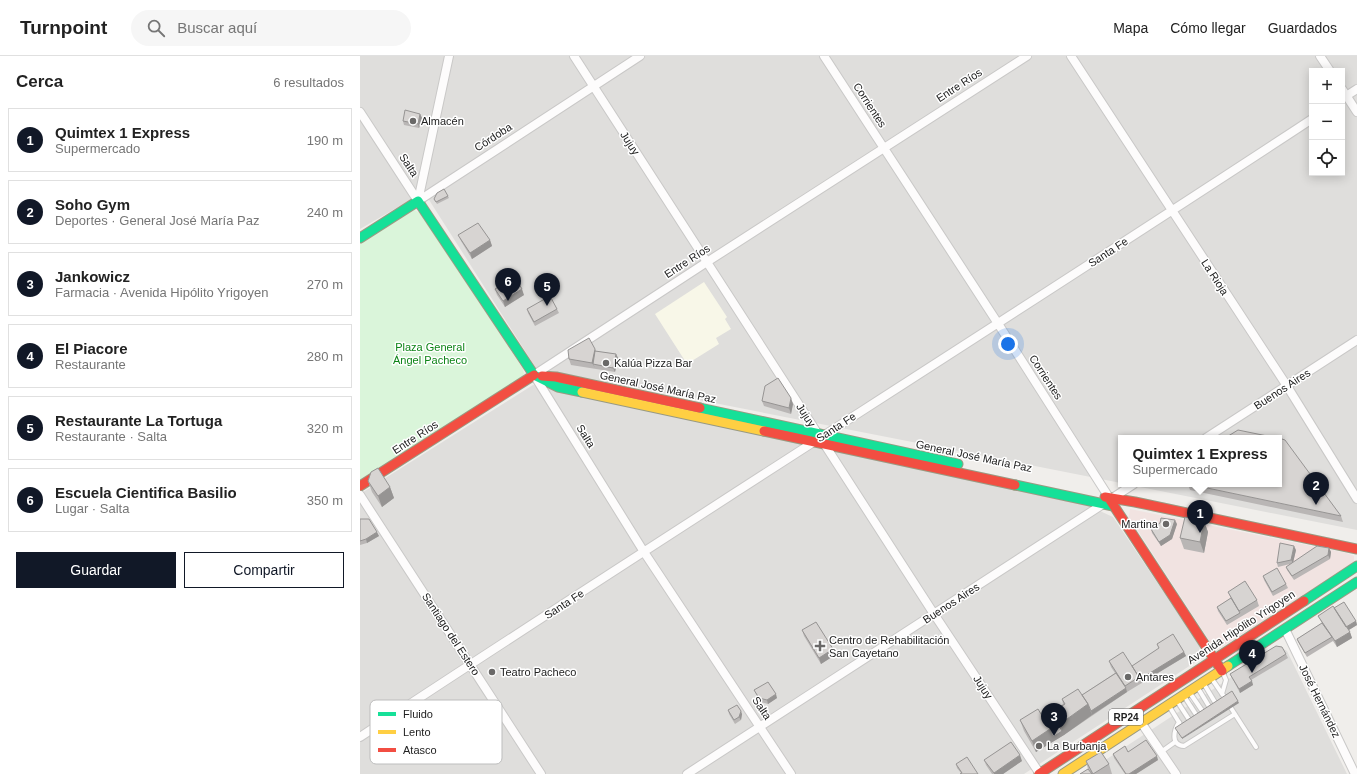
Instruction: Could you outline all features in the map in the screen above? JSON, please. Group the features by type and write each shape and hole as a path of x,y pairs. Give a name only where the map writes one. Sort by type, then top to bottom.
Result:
{"street":[{"path":"418,201 449,56"},
{"name":"Jujuy","path":"574,56 1039,774"},
{"name":"Córdoba","path":"360,238 640,56"},
{"name":"Corrientes","path":"824,56 997,322 1109,503 1222,671"},
{"name":"Entre Ríos","path":"360,486 1027,56"},
{"name":"La Rioja","path":"1071,56 1287,386 1357,499"},
{"path":"1320,56 1328,68"},
{"path":"1345,94 1357,89"},
{"path":"1345,97 1357,112"},
{"name":"Salta","path":"360,112 534,375 644,552 791,774"},
{"name":"Santa Fe","path":"416,700 1309,121"},
{"name":"Buenos Aires","path":"1211,435 1357,340"},
{"name":"General José María Paz","path":"534,375 556,377 820,438 1090,493 1109,503 1135,502 1357,549"},
{"name":"Buenos Aires","path":"687,774 1109,503 1130,487"},
{"name":"Santiago del Estero","path":"360,495 493,700"},
{"name":"Avenida Hipólito Yrigoyen","path":"1039,774 1357,566"},
{"name":"RP24","path":"1064,774 1357,582"},
{"name":"José Hernández","path":"1285,629 1355,774"},
{"path":"1134,712 1176,774"},
{"name":"Santiago del Estero","path":"502,714 541,774"},
{"name":"Santa Fe","path":"360,737 370,730"}],"lane":[{"path":"1222,671 1226,680 1222,694"},
{"path":"1212,678 1225,698"},
{"path":"1190,692 1216,704"},
{"path":"1190,692 1210,708"},
{"path":"1190,692 1203,712"},
{"path":"1190,692 1197,716"},
{"path":"1190,692 1190,721"},
{"path":"1168,706 1180,724 1174,732 1175,742"},
{"path":"1231,708 1256,747"},
{"path":"1222,714 1226,720"},
{"path":"1175,742 1181,746 1184,746 1235,714"},
{"path":"1217,718 1220,723"},
{"path":"1209,722 1213,728"},
{"path":"1203,726 1207,732"},
{"path":"1196,731 1200,736"},
{"path":"1188,736 1192,741"},
{"path":"1161,752 1175,742"}],"shaded area":[{"path":"360,56 1357,56 1357,530 1140,487 1282,487 1282,435 1118,435 1118,482 536,368 424,192 360,229"},
{"path":"704,282 727,317 725,319 731,329 716,338 719,344 687,364 655,314"},
{"path":"533,385 1089,506 1113,517 1200,646 1197,661 1024,774 360,774 360,494"},
{"path":"1130,509 1346,553 1354,556 1354,560 1352,564 1216,651 1129,517"},
{"path":"1279,646 1287,651 1347,774 1084,774"}],"green space":[{"name":"Plaza General Ángel Pacheco","path":"414,210 420,213 523,369 524,374 521,378 360,479 360,244"}],"building":[{"path":"405,110 420,114 418,124 403,121"},
{"path":"444,189 448,196 436,202 434,199 437,193"},
{"path":"478,223 490,240 470,253 458,235"},
{"path":"515,277 522,289 503,301 495,289"},
{"path":"550,296 557,309 534,322 527,309"},
{"path":"589,338 595,349 592,363 569,359 568,350"},
{"name":"Kalúa Pizza Bar","path":"595,351 616,354 613,368 593,364"},
{"path":"778,378 791,398 789,408 762,401 765,386"},
{"path":"1238,430 1262,435 1230,435"},
{"path":"1282,439 1285,440 1341,516 1202,487 1282,487"},
{"path":"378,468 390,487 378,496 368,481 371,472"},
{"path":"1185,517 1204,521 1200,542 1180,538"},
{"path":"1161,518 1175,520 1170,535 1159,542 1151,529 1160,523"},
{"path":"360,519 369,519 377,532 360,541"},
{"path":"1280,543 1294,546 1291,560 1277,563"},
{"path":"1317,546 1329,548 1328,555 1292,576 1286,567"},
{"path":"1277,568 1286,584 1272,592 1263,576"},
{"path":"1245,581 1257,600 1239,611 1228,592"},
{"path":"1231,598 1240,613 1226,621 1217,607"},
{"path":"1344,602 1356,621 1346,627 1334,608"},
{"path":"1333,606 1350,632 1335,641 1318,616"},
{"name":"Centro de Rehabilitación San Cayetano","path":"816,622 833,649 819,658 802,630"},
{"path":"1322,623 1332,637 1305,653 1297,639"},
{"path":"1173,634 1184,652 1140,679 1132,666 1159,648 1157,644"},
{"path":"1276,646 1282,647 1286,654 1249,677 1252,681 1239,689 1230,674"},
{"path":"1123,652 1139,677 1125,686 1109,661"},
{"path":"1116,673 1126,688 1091,711 1082,695"},
{"path":"768,682 776,694 767,700 759,698 754,690"},
{"path":"1078,689 1088,704 1060,724 1052,712 1065,704 1062,699"},
{"path":"1232,691 1238,701 1182,738 1175,728"},
{"path":"737,705 741,711 739,717 734,720 728,710"},
{"path":"1038,709 1050,729 1032,741 1020,720"},
{"path":"1050,711 1062,731 1053,737 1042,716"},
{"path":"1146,740 1157,756 1129,774 1126,774 1113,754 1125,746 1128,752"},
{"path":"1011,742 1020,755 994,773 984,760"},
{"path":"1101,752 1109,764 1093,774 1086,761"},
{"path":"967,757 978,774 960,774 962,773 956,764"},
{"path":"1088,769 1092,774 1080,774"}],"traffic: fast":[{"path":"360,238 418,201 534,375 558,387 582,392"},
{"path":"700,408 958,464"},
{"path":"1015,485 1113,506"},
{"path":"1304,601 1357,566"},
{"path":"1228,666 1357,582"}],"traffic: slow":[{"path":"582,392 764,431"},
{"path":"1063,774 1228,666"}],"traffic: jam":[{"path":"360,486 534,375"},
{"path":"542,376 556,377 700,408"},
{"path":"764,431 1015,485"},
{"path":"1105,497 1357,549"},
{"path":"1110,500 1222,671"},
{"path":"1039,774 1304,601"}],"place":[{"name":"Almacén","path":"413,121"},
{"name":"Escuela Cientifica Basilio","path":"508,301"},
{"name":"Restaurante La Tortuga","path":"547,306"},
{"name":"Kalúa Pizza Bar","path":"606,363"},
{"name":"Soho Gym","path":"1316,505"},
{"name":"Martina","path":"1166,524"},
{"name":"Quimtex 1 Express","path":"1200,533"},
{"name":"Centro de Rehabilitación San Cayetano","path":"820,646"},
{"name":"Teatro Pacheco","path":"492,672"},
{"name":"El Piacore","path":"1252,673"},
{"name":"Antares","path":"1128,677"},
{"name":"Jankowicz","path":"1054,736"},
{"name":"La Burbanja","path":"1039,746"}]}
